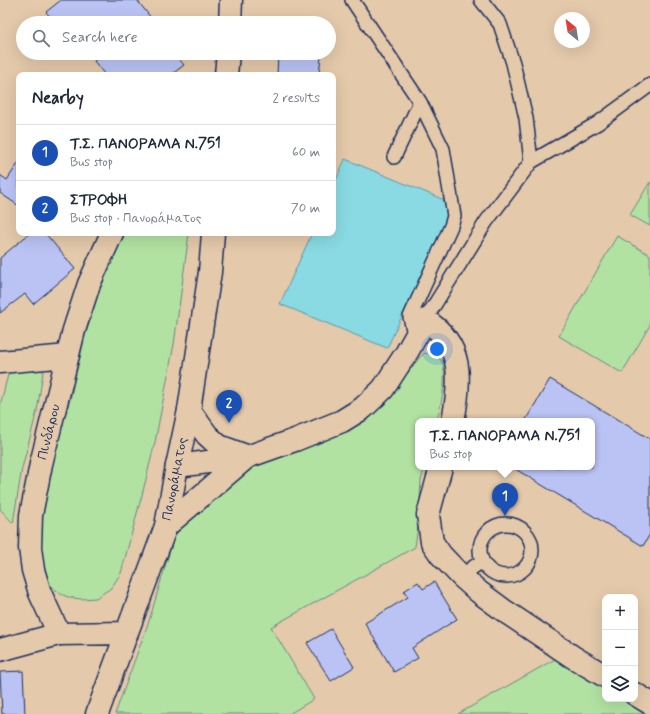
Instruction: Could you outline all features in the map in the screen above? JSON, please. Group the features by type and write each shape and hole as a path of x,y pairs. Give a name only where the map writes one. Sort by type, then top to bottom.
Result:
{"street":[{"path":"230,16 231,0"},
{"path":"226,72 227,60"},
{"name":"Πινδάρου","path":"59,634 44,603 31,559 30,534 32,515 41,464 74,330 89,284 111,236"},
{"name":"Πανοράματος","path":"97,714 166,526 189,410 210,272 214,236"},
{"path":"177,466 247,457 342,421 363,408 382,389 407,352 420,329 440,331 446,339 456,359 458,382 453,418"},
{"path":"0,362 68,356"},
{"path":"189,410 207,435 219,446 247,457"},
{"path":"166,526 247,457"},
{"path":"440,470 428,515 432,542 441,555 461,576 506,612 573,657 602,674"},
{"path":"0,650 59,634 127,633"},
{"path":"638,696 650,703"}],"lane":[{"path":"352,0 420,102 443,149 454,216 451,226 410,317 420,329 486,222 530,162 598,123 650,85"},
{"path":"481,0 500,24 513,63 526,118 530,162"},
{"path":"394,157 420,102"},
{"path":"461,576 482,561"}],"green space":[{"path":"650,182 650,226 630,215"},
{"path":"123,236 189,236 174,344 155,442 121,573 111,588 96,598 81,599 68,597 61,594 44,578 37,526 55,448 70,400 85,336 110,263"},
{"path":"617,236 650,255 650,325 622,373 559,336"},
{"path":"425,353 440,359 443,364 444,380 438,418 415,418 415,470 424,470 421,480 419,518 415,547 271,627 314,699 289,714 115,714 149,621 176,530 251,462 387,399 420,357"},
{"path":"44,366 37,411 22,468 13,523 0,509 0,406 10,367"},
{"path":"557,658 602,687 602,702 626,702 644,714 458,714"}],"water":[{"path":"345,159 454,204 387,348 280,304 311,236 336,236 336,180"}],"building":[{"path":"61,0 137,0 150,16 50,16 46,12"},
{"path":"180,60 184,65 175,72 103,72 94,61"},
{"path":"278,60 321,60 319,72 277,72"},
{"path":"16,166 16,204 0,193 0,175 7,180"},
{"path":"26,236 48,236 75,269 33,304 25,294 0,313 0,258"},
{"path":"550,379 650,439 650,534 643,546 517,470 595,470 595,418 527,418"},
{"path":"418,582 423,589 434,582 457,619 412,648 418,658 394,672 365,623 408,597 404,591"},
{"path":"331,629 354,667 331,681 307,643"},
{"path":"23,671 25,714 2,714 0,672"}],"place":[{"name":"ΣΤΡΟΦΗ","path":"229,423"},
{"name":"Τ.Σ. ΠΑΝΟΡΑΜΑ Ν.751","path":"505,516"}]}
